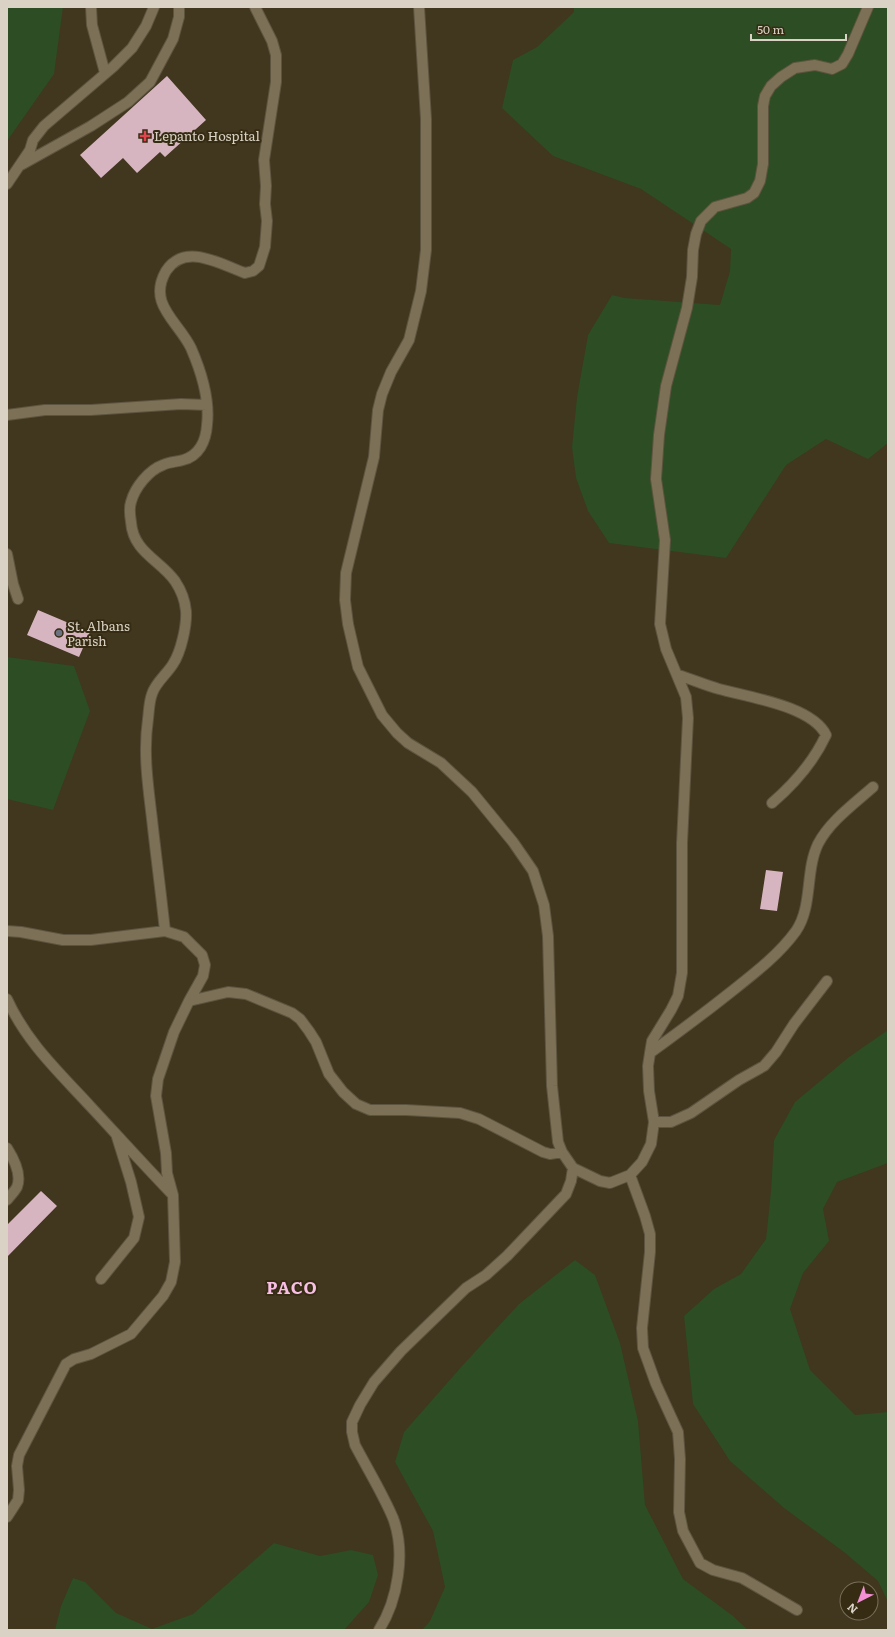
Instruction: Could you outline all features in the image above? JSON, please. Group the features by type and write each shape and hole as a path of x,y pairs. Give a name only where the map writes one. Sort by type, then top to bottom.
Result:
{"street":[{"path":"91,7 92,25 105,74"},
{"path":"7,184 30,150 33,140 44,126 105,74 132,48 146,26 154,7"},
{"path":"21,165 110,114 128,102 150,82 174,39 179,17 179,7"},
{"path":"165,931 145,754 152,693 174,662 181,643 186,612 182,591 173,579 150,558 137,543 131,532 130,502 136,490 153,470 164,464 192,457 198,452 204,441 207,426 207,405 197,364 190,346 164,308 159,292 160,284 167,270 178,259 184,256 196,256 245,273 253,271 259,266 265,247 268,221 265,204 266,186 264,160 276,82 276,55 272,41 255,7"},
{"path":"419,7 426,119 425,266 416,314 409,340 391,372 382,394 378,410 374,458 346,573 345,600 348,624 358,667 382,715 397,733 408,743 442,763 472,792 513,842 533,871 544,905 548,936 552,1086 558,1142 562,1152 573,1168 600,1182 610,1183 630,1174 642,1162 651,1144 654,1122 649,1091 648,1066 652,1041 678,996 682,973 682,844 688,718 686,697 666,649 660,624 665,540 656,479 659,435 666,386 687,308 692,277 693,250 696,234 701,220 716,207 748,198 754,193 760,181 763,164 763,106 765,96 771,86 780,77 795,68 815,65 832,69 842,64 848,54 868,7"},
{"path":"7,415 45,410 91,410 181,404 207,405"},
{"path":"7,554 13,584 18,599"},
{"path":"678,675 717,688 790,708 815,720 822,727 826,735 820,749 790,787 772,803"},
{"path":"650,1053 753,975 796,931 803,917 811,867 818,844 833,824 873,787"},
{"path":"7,931 21,932 63,940 91,940 165,931 184,937 202,955 204,965 203,976 174,1032 160,1072 156,1096 166,1153 167,1173 173,1194 175,1262 171,1282 163,1296 131,1334 91,1354 74,1359 66,1364 19,1455 17,1466 19,1490 18,1500 7,1517"},
{"path":"654,1122 671,1122 690,1113 738,1080 764,1066 776,1052 794,1024 827,981"},
{"path":"189,1001 228,992 246,994 292,1014 300,1019 309,1031 316,1042 329,1074 343,1092 356,1104 370,1110 460,1113 479,1119 543,1152 550,1154 562,1152"},
{"path":"7,999 14,1015 35,1047 116,1133 142,1163 173,1194"},
{"path":"101,1279 134,1238 139,1217 131,1182 116,1133"},
{"path":"7,1148 16,1164 18,1175 17,1187 7,1200"},
{"path":"379,1630 386,1618 394,1596 400,1550 393,1519 355,1445 352,1432 352,1422 374,1382 401,1351 466,1288 486,1275 507,1256 566,1194 571,1182 573,1168"},
{"path":"630,1174 650,1234 650,1252 642,1328 643,1348 656,1384 678,1432 680,1459 679,1512 683,1531 700,1563 713,1570 742,1578 797,1610"}],"green space":[{"path":"7,7 63,7 54,74 7,141"},
{"path":"574,7 888,7 888,443 868,459 826,439 786,465 726,558 609,543 588,511 576,478 572,447 577,397 588,335 612,295 625,298 720,305 730,271 731,249 641,189 553,156 502,108 513,60 537,47 574,12"},
{"path":"7,657 74,666 90,711 53,810 7,799"},
{"path":"888,1030 888,1163 837,1182 823,1209 829,1241 803,1273 790,1309 810,1370 855,1415 888,1412 888,1602 879,1581 844,1552 784,1508 730,1461 693,1404 684,1316 714,1289 741,1274 766,1239 774,1140 795,1102 849,1057"},
{"path":"575,1260 595,1275 620,1343 638,1421 645,1505 683,1579 733,1616 748,1630 422,1630 430,1621 445,1587 433,1531 395,1462 404,1432 519,1304"},
{"path":"274,1543 320,1556 351,1550 373,1555 378,1575 369,1602 344,1630 55,1630 61,1606 73,1578 85,1582 116,1613 152,1629 193,1614"}],"building":[{"name":"Lepanto Hospital","path":"167,76 206,120 165,157 160,152 137,173 123,158 101,178 80,155"},
{"name":"St. Albans Parish","path":"38,610 90,632 79,657 27,635"},
{"path":"766,870 783,872 777,911 760,909"},
{"path":"41,1191 57,1206 7,1257 7,1225"}],"place":[{"name":"Lepanto Hospital","path":"145,136"},
{"name":"St. Albans Parish","path":"59,633"}],"district":[{"name":"PACO","path":"292,1288"}]}
